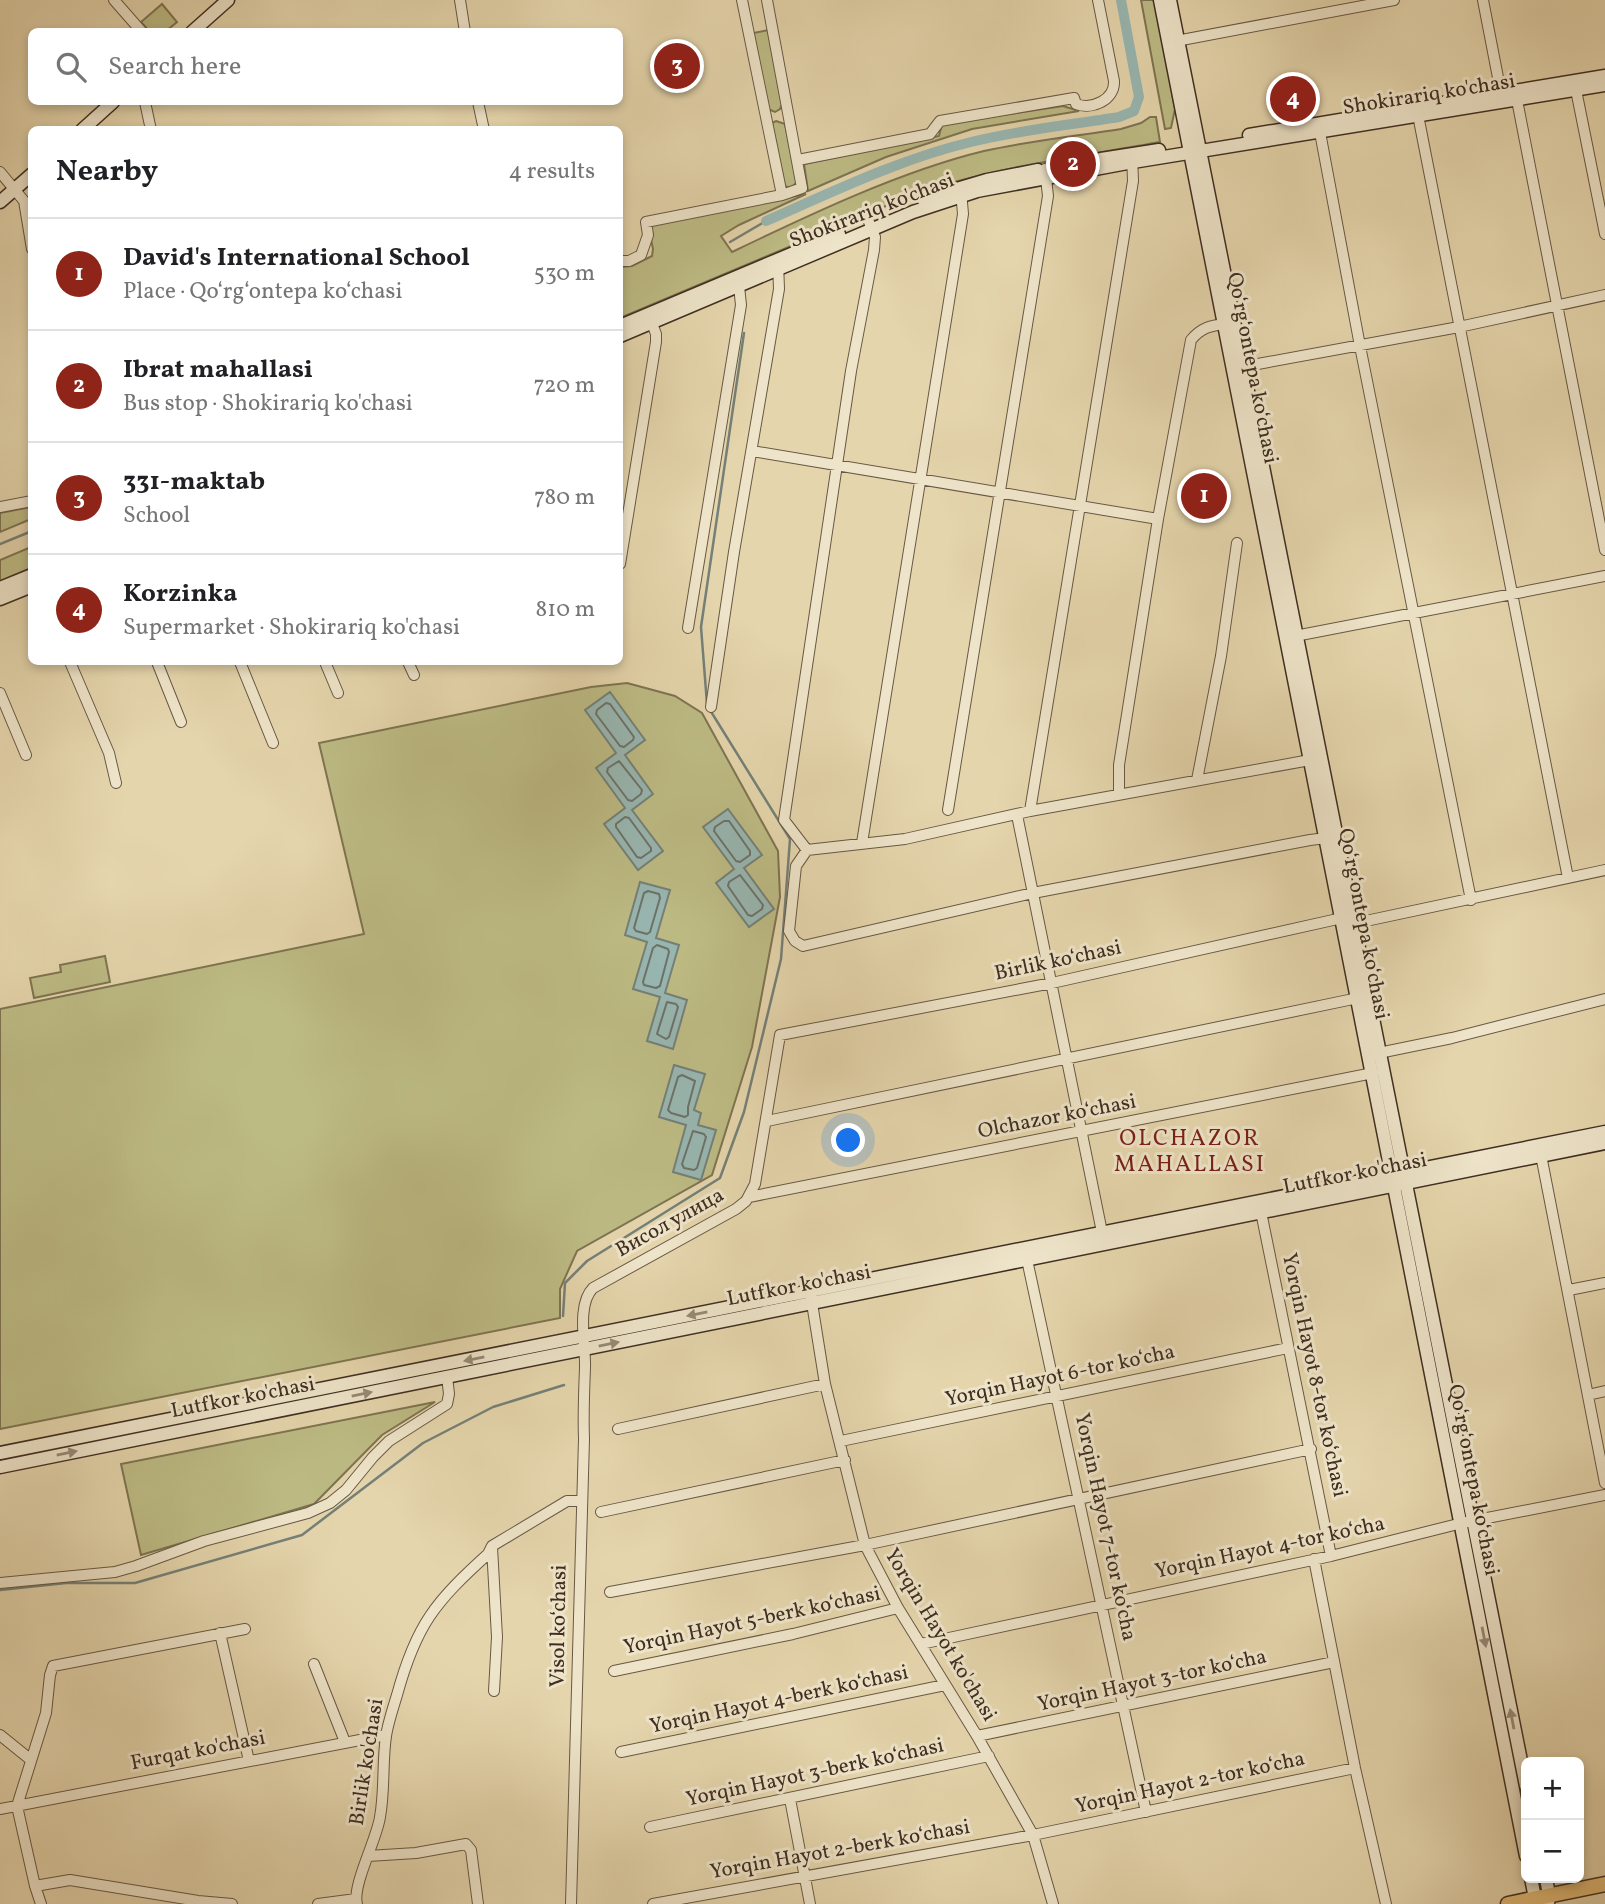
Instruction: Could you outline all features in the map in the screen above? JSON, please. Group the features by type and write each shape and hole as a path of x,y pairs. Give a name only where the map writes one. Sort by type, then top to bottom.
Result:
{"main road":[{"path":"196,28 228,0"},
{"name":"Qoʻrgʻontepa koʻchasi","path":"1160,0 1173,42 1346,922 1468,1522 1521,1763"},
{"name":"Qoʻrgʻontepa koʻchasi","path":"1170,0 1173,42"},
{"name":"Shokirariq ko'chasi","path":"1575,86 1605,76"},
{"name":"Shokirariq ko'chasi","path":"623,334 650,318 870,225 961,191 1133,158 1516,95 1575,86 1605,85"},
{"name":"Shokirariq ko'chasi","path":"1418,112 1501,93 1516,95"},
{"path":"86,126 110,105"},
{"name":"Qoʻrgʻontepa koʻchasi","path":"1194,149 1224,324 1237,367"},
{"path":"0,202 28,178"},
{"name":"Shokirariq ko'chasi","path":"623,325 739,286 778,264"},
{"path":"0,588 28,577"},
{"path":"0,599 28,588"},
{"name":"Qoʻrgʻontepa koʻchasi","path":"1291,637 1310,760 1346,922 1358,998 1374,1054 1373,1073 1399,1180"},
{"name":"Lutfkor ko'chasi","path":"1540,1151 1605,1132"},
{"name":"Lutfkor ko'chasi","path":"0,1453 584,1343 1540,1151 1605,1143"},
{"name":"Lutfkor ko'chasi","path":"0,1467 447,1376 584,1343"},
{"name":"Qoʻrgʻontepa koʻchasi","path":"1468,1522 1521,1827"},
{"path":"1534,1883 1543,1900"},
{"path":"1508,1904 1543,1900 1605,1884"}],"street":[{"path":"114,0 138,28"},
{"path":"460,0 464,28"},
{"path":"742,0 782,195"},
{"path":"623,261 640,255 648,235 646,222 782,195 802,188 767,0"},
{"path":"798,160 930,134 940,121 1074,98 1076,104 1081,106 1105,101 1113,93 1114,81 1098,0"},
{"path":"1173,42 1394,0"},
{"path":"1483,0 1501,93"},
{"path":"1575,86 1605,234"},
{"path":"1516,95 1605,550"},
{"path":"146,105 150,126"},
{"path":"479,105 483,126"},
{"path":"1418,112 1568,878"},
{"path":"1319,128 1471,900"},
{"path":"1030,811 1133,181 1133,158"},
{"path":"0,172 16,188 24,201 28,225"},
{"path":"948,810 1048,196 1046,173"},
{"path":"862,843 963,214 961,191"},
{"path":"807,850 784,820 851,371 874,250 870,225"},
{"path":"711,706 779,289 778,264"},
{"path":"688,628 741,305 739,286"},
{"path":"1237,367 1459,327 1605,295"},
{"path":"623,546 656,342 650,318"},
{"path":"1119,794 1119,765 1158,519 1191,340 1199,330 1224,324"},
{"path":"752,451 1158,519"},
{"path":"0,507 28,502"},
{"path":"1197,780 1221,656 1237,543"},
{"path":"1291,637 1605,576"},
{"path":"71,665 109,752 116,783"},
{"path":"158,665 181,722"},
{"path":"241,665 273,743"},
{"path":"326,665 338,693"},
{"path":"409,665 414,675"},
{"path":"0,693 26,755"},
{"path":"1310,760 1030,811 905,839 807,850 796,866 789,931 795,941 803,946 1033,893 1326,838"},
{"path":"1017,816 1104,1239"},
{"name":"Birlik koʻchasi","path":"780,1035 1052,984 1346,922 1471,900 1605,870"},
{"path":"767,1121 1358,998"},
{"path":"1374,1054 1452,1038 1605,999"},
{"name":"Висол улица","path":"584,1343 586,1302 593,1288 736,1209 749,1197 755,1184 780,1035"},
{"name":"Olchazor koʻchasi","path":"749,1197 1373,1073"},
{"path":"1540,1151 1605,1483"},
{"name":"Yorqin Hayot 8-tor koʻchasi","path":"1261,1207 1331,1556"},
{"name":"Yorqin Hayot 7-tor koʻcha","path":"1026,1254 1146,1812"},
{"path":"1569,1290 1605,1283"},
{"name":"Yorqin Hayot ko'chasi","path":"811,1297 825,1384 865,1545 898,1608 989,1756 1033,1835 1053,1904"},
{"name":"Visol koʻchasi","path":"571,1904 584,1343"},
{"name":"Yorqin Hayot 6-tor koʻcha","path":"841,1441 1288,1348"},
{"path":"0,1583 126,1569 204,1541 308,1513 330,1503 346,1490 389,1441 447,1404 447,1376"},
{"path":"618,1429 825,1384"},
{"path":"1588,1395 1605,1391"},
{"path":"610,1592 865,1545 1311,1449"},
{"path":"601,1512 845,1460"},
{"name":"Yorqin Hayot 4-tor koʻcha","path":"921,1644 1331,1556 1468,1522 1605,1495"},
{"name":"Birlik ko'chasi","path":"357,1901 380,1818 386,1735 404,1668 421,1627 444,1595 488,1554 492,1546 567,1502 581,1501"},
{"path":"492,1546 497,1637 494,1691"},
{"path":"1314,1559 1355,1768 1386,1904"},
{"name":"Yorqin Hayot 5-berk koʻchasi","path":"614,1671 793,1634 898,1608"},
{"path":"41,1904 17,1806 46,1713 53,1666 245,1629"},
{"path":"220,1633 249,1761"},
{"name":"Yorqin Hayot 3-tor koʻcha","path":"977,1737 1334,1662"},
{"path":"314,1664 345,1742"},
{"name":"Yorqin Hayot 4-berk koʻchasi","path":"621,1752 945,1685"},
{"path":"0,1735 31,1760"},
{"name":"Furqat ko'chasi","path":"0,1809 386,1735"},
{"name":"Yorqin Hayot 3-berk koʻchasi","path":"650,1827 989,1756"},
{"name":"Yorqin Hayot 2-tor koʻcha","path":"1033,1835 1355,1768"},
{"path":"790,1799 810,1904"},
{"name":"Yorqin Hayot 2-berk koʻchasi","path":"653,1904 1033,1835"},
{"path":"368,1856 416,1853 466,1844 471,1850 478,1904"},
{"path":"35,1886 69,1880 232,1904"},
{"path":"318,1904 357,1901"}],"shaded area":[{"path":"1141,0 1155,0 1175,109 1171,128 1165,129"},
{"path":"162,4 177,22 170,28 146,28 141,22"},
{"path":"769,30 782,104 775,112 768,109 753,33"},
{"path":"1063,106 1079,111 972,129 886,157 808,191 804,164 939,136 942,124"},
{"path":"1150,117 1156,117 1160,142 1004,170 942,185 912,195 623,317 623,267 632,266 652,256 649,230 655,223 806,194 721,236 732,252 856,195 920,170 984,151 1121,129 1141,123"},
{"path":"776,121 785,124 797,182 791,188 784,186 772,123"},
{"path":"28,508 28,520 0,532 0,513"},
{"path":"28,548 28,569 0,581 0,560"},
{"path":"627,683 675,696 702,713 778,851 780,897 752,1047 712,1175 577,1251 560,1289 560,1318 0,1429 0,1009 364,934 319,743 591,687"},
{"path":"105,956 110,982 34,998 30,978 61,972 60,965"},
{"path":"435,1402 382,1435 314,1504 141,1555 121,1464"}],"water":[{"path":"610,692 645,740 625,755 653,794 632,810 663,851 638,870 604,824 625,808 596,768 616,753 585,710"},
{"path":"728,809 762,855 744,868 774,909 749,927 716,883 734,869 703,827"},
{"path":"640,882 670,890 656,938 679,945 665,993 687,1000 673,1049 647,1041 660,997 633,989 647,942 625,935"},
{"path":"674,1065 705,1074 694,1110 701,1113 698,1125 716,1130 701,1180 673,1172 686,1125 659,1117"}],"waterway":[{"path":"766,221 918,157 1007,134 1119,117 1134,111 1139,97 1121,0"},
{"path":"730,242 766,221"},
{"path":"707,704 701,627 744,333"},
{"path":"0,544 28,533"},
{"path":"563,1316 565,1283 587,1261 720,1178 744,1112 781,959 790,839 710,710"},
{"path":"0,1590 66,1583 135,1583 302,1535 423,1443 493,1407 564,1385"}],"place":[{"name":"331-maktab","path":"677,66"},
{"name":"Korzinka","path":"1293,99"},
{"name":"Ibrat mahallasi","path":"1073,164"},
{"name":"David's International School","path":"1204,496"}],"district":[{"name":"OLCHAZOR MAHALLASI","path":"1190,1152"}]}
